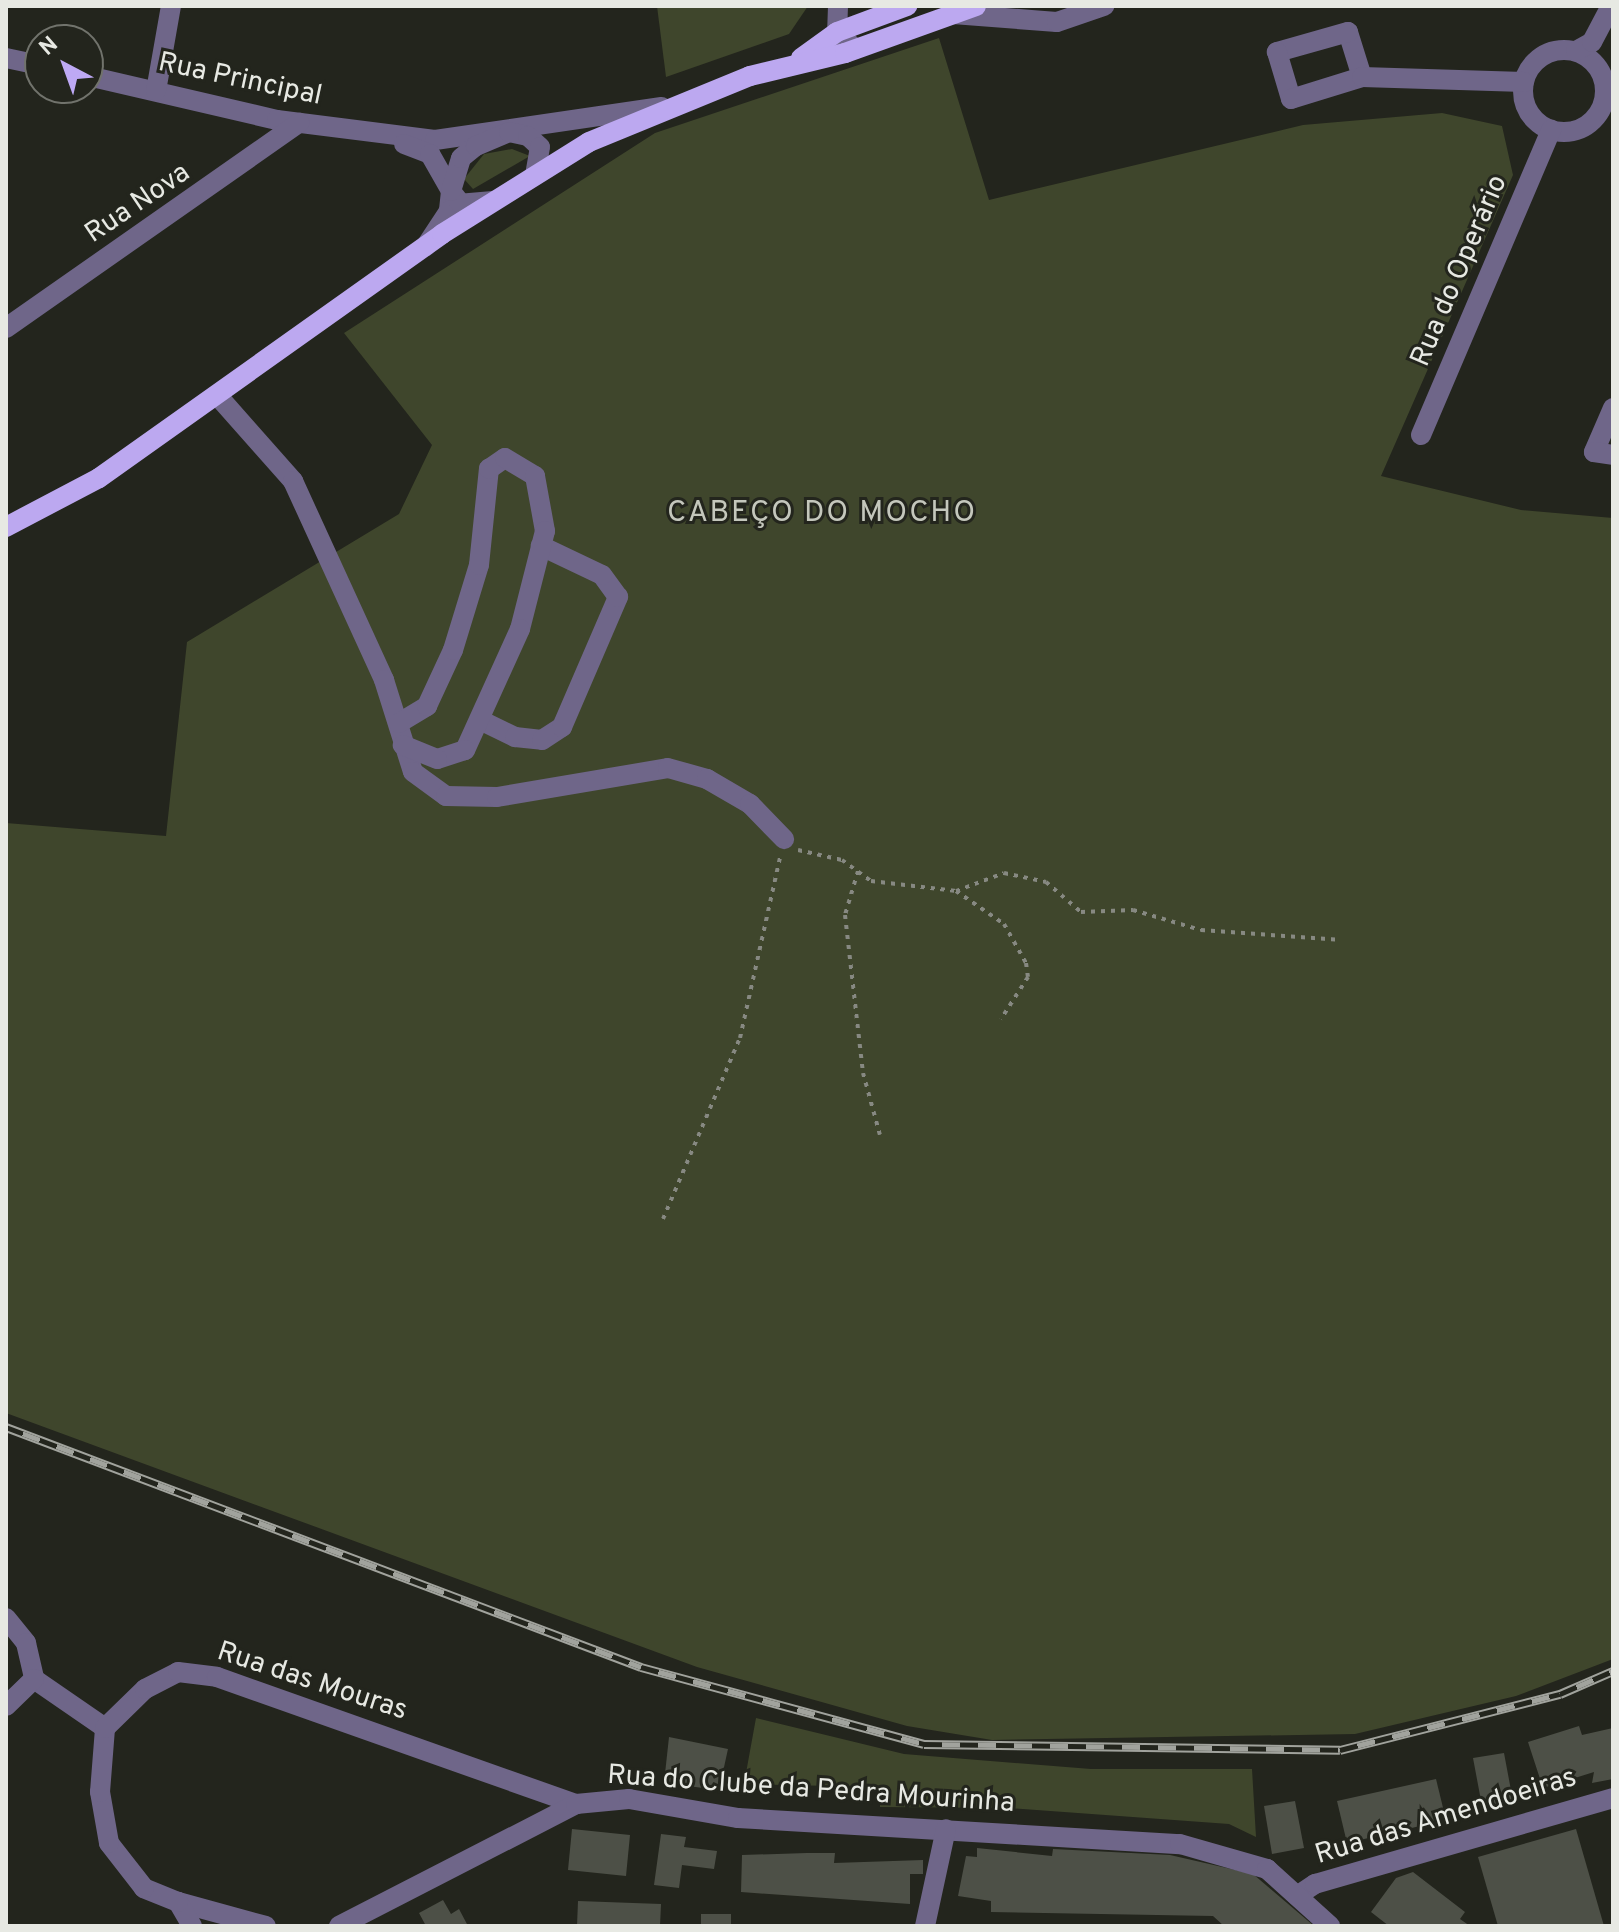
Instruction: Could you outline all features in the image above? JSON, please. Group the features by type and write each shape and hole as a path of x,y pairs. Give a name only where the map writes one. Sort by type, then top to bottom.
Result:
{"main road":[{"path":"798,61 837,32 907,6"},
{"path":"6,527 99,478 426,246 535,174 666,106 798,61 855,49 942,14 976,6"}],"street":[{"path":"156,91 171,6"},
{"path":"838,6 837,32 855,49"},
{"path":"942,14 1057,22 1104,6"},
{"path":"1576,51 1609,76 1592,122 1576,131 1551,130 1532,117 1524,82 1545,54 1576,51 1592,42 1612,7"},
{"path":"1362,77 1524,82"},
{"name":"Rua Principal","path":"104,80 299,123 435,140 509,132 666,106"},
{"name":"Rua Nova","path":"6,328 299,123"},
{"name":"Rua do Operário","path":"1421,435 1551,130"},
{"path":"509,132 540,147 535,174"},
{"name":"Rua Principal","path":"426,246 449,211 451,191 461,158 509,132"},
{"name":"Rua Principal","path":"382,135 430,154 451,191"},
{"path":"451,191 461,204 493,201"},
{"path":"217,395 293,481 335,562 399,723 413,772 446,796 497,797 668,768 707,779 750,804 784,839"},
{"path":"1613,408 1594,452 1613,455"},
{"path":"399,723 427,706 453,650 479,565 489,469 505,458 535,476 541,546 520,629 465,750 437,759 403,745"},
{"path":"480,720 515,737 542,740 562,727 618,597 602,575 541,546"},
{"path":"6,1618 26,1643 34,1679 105,1728 100,1792 109,1843 144,1888 178,1902 266,1926"},
{"name":"Rua das Mouras","path":"105,1728 145,1689 178,1672 217,1677 576,1804"},
{"path":"6,1706 34,1679"},
{"name":"Rua das Amendoeiras","path":"1297,1896 1315,1884 1613,1798"},
{"name":"Rua do Clube da Pedra Mourinha","path":"339,1926 576,1804 629,1799 738,1818 1180,1844 1267,1869 1330,1926"},
{"path":"925,1926 946,1829"},
{"path":"178,1902 192,1926"}],"path":[{"path":"784,839 793,849 842,860 871,881 916,881 956,891 1004,924 1026,963 1028,977 1001,1019"},
{"path":"663,1219 740,1038 784,839"},
{"path":"858,871 845,915 863,1073 880,1135"},
{"path":"956,891 1004,873 1046,882 1081,912 1133,910 1201,930 1339,940"}],"green space":[{"path":"657,6 808,6 789,34 666,77"},
{"path":"939,38 989,200 1303,125 1442,113 1502,126 1513,175 1381,476 1521,510 1613,518 1613,1659 1516,1696 1355,1734 992,1740 907,1726 697,1667 6,1413 6,823 166,836 187,642 399,514 432,445 344,333 655,133"},
{"path":"512,149 530,156 473,189 464,179 484,154"},
{"path":"756,1718 904,1754 1091,1769 1252,1769 1256,1837 1229,1824 1009,1808 880,1807 880,1787 744,1784"}],"building":[{"path":"1579,1726 1582,1735 1613,1728 1613,1779 1592,1783 1594,1772 1543,1788 1528,1742"},
{"path":"669,1737 728,1749 719,1790 664,1783"},
{"path":"1504,1753 1513,1801 1482,1806 1473,1758"},
{"path":"1436,1779 1446,1820 1347,1843 1337,1801"},
{"path":"1295,1801 1304,1848 1272,1854 1264,1806"},
{"path":"572,1829 630,1835 626,1876 568,1870"},
{"path":"1576,1829 1604,1926 1498,1926 1478,1857"},
{"path":"661,1834 686,1837 684,1847 717,1851 714,1869 682,1865 679,1888 654,1885"},
{"path":"977,1848 1052,1856 1053,1849 1170,1855 1253,1874 1314,1926 1224,1926 1213,1916 991,1912 991,1901 958,1896 966,1856 977,1857"},
{"path":"835,1853 834,1863 923,1860 923,1874 910,1874 910,1904 741,1892 742,1855"},
{"path":"1413,1872 1465,1912 1460,1919 1470,1926 1389,1926 1371,1912 1396,1878"},
{"path":"443,1900 451,1914 459,1909 468,1926 426,1926 419,1913"},
{"path":"578,1901 661,1904 660,1926 577,1926"},
{"path":"701,1914 731,1914 731,1926 701,1926"}],"railway":[{"path":"6,1427 641,1667 924,1744 1340,1750 1560,1694 1613,1671"}],"district":[{"name":"CABEÇO DO MOCHO","path":"822,514"}]}
